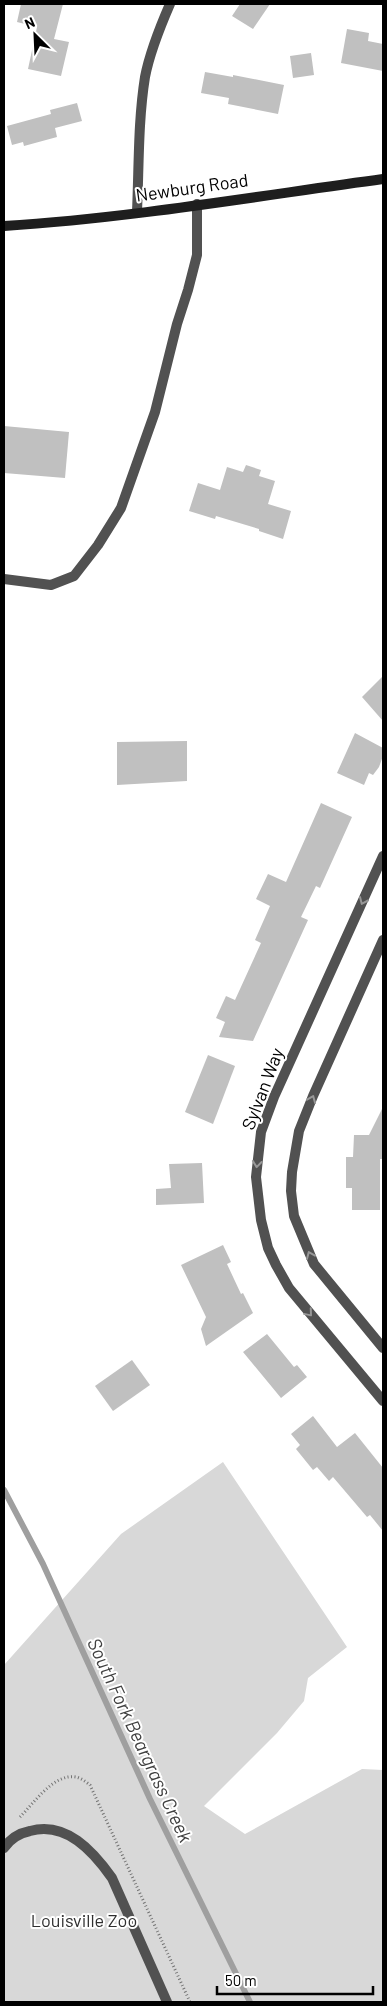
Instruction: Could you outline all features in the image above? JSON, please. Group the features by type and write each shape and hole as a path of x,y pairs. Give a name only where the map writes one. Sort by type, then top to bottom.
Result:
{"main road":[{"name":"Newburg Road","path":"4,226 137,212 383,179"}],"street":[{"path":"137,212 141,118 145,76 153,47 170,4"},
{"path":"4,579 51,586 74,576 98,545 121,508 155,412 190,281 196,255 197,204"},
{"name":"Sylvan Way","path":"383,856 260,1132 256,1177 261,1220 268,1248 276,1265 289,1288 383,1402"},
{"path":"383,940 299,1131 292,1172 292,1191 294,1216 314,1264 383,1348"},
{"path":"4,1848 21,1833 40,1828 66,1833 84,1844 112,1878 167,2002"}],"green space":[{"name":"Louisville Zoo","path":"223,1462 347,1647 308,1678 304,1701 277,1733 204,1806 245,1834 362,1769 383,1770 383,2002 4,2002 4,1665 121,1534"}],"building":[{"path":"21,4 63,4 54,39 69,42 61,76 28,69 37,27 17,22"},
{"path":"240,4 270,4 253,29 232,16"},
{"path":"347,29 369,33 368,41 383,44 383,71 341,63"},
{"path":"311,53 314,75 293,78 290,56"},
{"path":"205,72 233,77 233,75 284,85 278,114 228,104 229,98 201,93"},
{"path":"77,103 82,121 55,128 57,137 24,146 23,142 12,145 7,126 51,114 50,110"},
{"path":"4,426 69,432 65,478 4,473"},
{"path":"246,465 261,470 259,476 275,481 268,504 291,511 283,539 259,531 259,529 216,516 215,519 189,511 198,483 220,490 227,467 243,472"},
{"path":"383,676 383,721 362,697"},
{"path":"355,733 383,748 383,756 379,767 373,775 369,773 364,785 337,773"},
{"path":"187,741 187,781 117,785 117,742"},
{"path":"321,803 352,817 320,888 316,886 301,917 308,920 253,1041 219,1037 225,1022 216,1018 226,996 235,1000 261,943 255,940 270,906 256,899 268,874 286,882"},
{"path":"208,1055 235,1066 213,1124 185,1112"},
{"path":"383,1107 383,1159 380,1159 380,1210 352,1210 352,1188 346,1188 346,1157 353,1157 354,1135 369,1135"},
{"path":"202,1163 204,1203 156,1205 156,1189 171,1188 169,1164"},
{"path":"223,1245 231,1262 227,1264 241,1294 243,1293 253,1313 206,1346 201,1329 206,1317 181,1265"},
{"path":"267,1334 294,1367 297,1365 307,1377 281,1398 243,1352"},
{"path":"132,1360 150,1385 113,1411 95,1386"},
{"path":"313,1416 337,1447 355,1433 383,1468 383,1531 370,1515 367,1517 333,1477 329,1481 317,1467 313,1470 296,1449 300,1445 291,1434"}],"waterway":[{"name":"South Fork Beargrass Creek","path":"4,1490 43,1564 150,1799 250,2002"}]}
